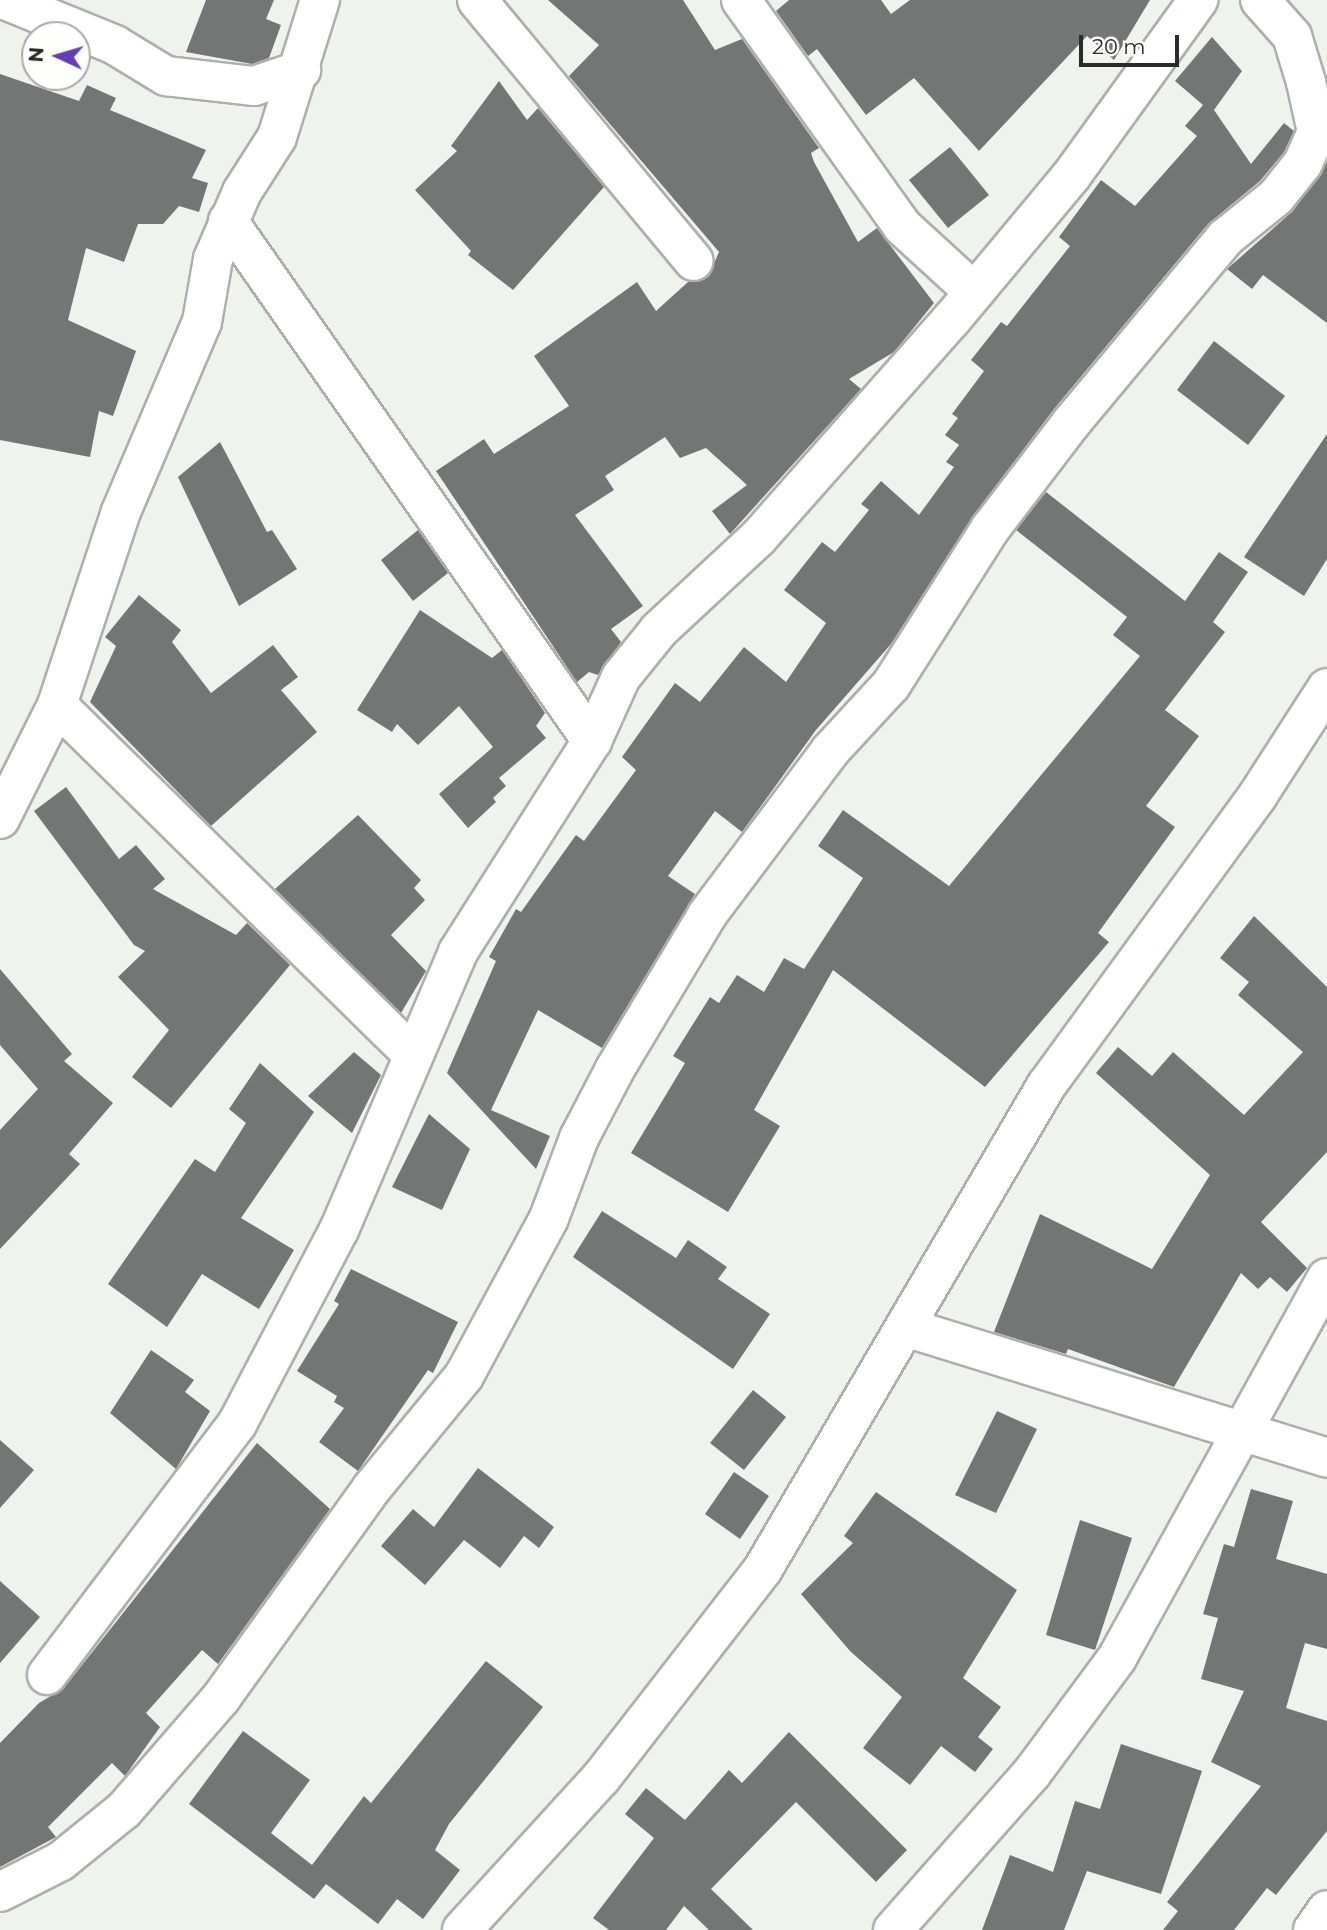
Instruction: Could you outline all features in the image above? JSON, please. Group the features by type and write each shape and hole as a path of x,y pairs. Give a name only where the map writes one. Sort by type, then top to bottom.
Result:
{"street":[{"path":"5,0 115,45 166,76 254,86 301,69"},
{"path":"0,819 57,705 120,514 202,322 213,259 228,221 277,137 301,69 320,0"},
{"path":"741,0 902,226 974,292"},
{"path":"47,1675 237,1424 339,1230 412,1054 458,952 592,741 621,677 659,630 758,538 974,292 1072,175 1198,0"},
{"path":"0,1892 61,1861 124,1810 221,1698 372,1489 464,1376 549,1218 615,1069 707,915 830,751 891,685 990,529 1071,423 1225,238 1276,197 1303,163 1317,132 1306,82 1292,36 1259,0"},
{"path":"495,8 694,261"},
{"path":"228,221 592,741"},
{"path":"462,1930 601,1777 706,1647 763,1569 1046,1086 1258,795 1327,688"},
{"path":"57,705 412,1054"},
{"path":"893,1930 1032,1773 1117,1658 1237,1434 1327,1278"},
{"path":"905,1327 1237,1434 1327,1458"},
{"path":"1313,1930 1327,1910"}],"building":[{"path":"206,0 274,0 266,19 281,25 269,58 252,64 186,52"},
{"path":"548,0 683,0 715,50 742,39 819,148 811,153 814,162 858,242 877,228 934,303 894,352 849,379 861,389 730,534 712,511 747,485 706,448 680,458 665,437 605,476 614,490 575,515 643,606 611,629 621,642 598,675 589,672 577,682 436,471 484,439 494,454 569,406 534,356 637,282 656,311 688,282 708,277 719,252 569,76 599,45"},
{"path":"789,0 881,0 891,14 910,0 1150,0 1114,60 1087,36 979,151 914,78 866,115 817,49 808,56 776,11"},
{"path":"1212,37 1242,71 1214,110 1251,164 1284,123 1294,131 1284,152 1260,181 1208,224 1054,409 973,516 891,644 816,730 742,832 715,811 668,876 695,894 602,1048 538,1010 491,1110 550,1136 536,1169 447,1073 496,961 489,957 516,909 521,912 576,835 584,841 636,770 622,757 675,683 700,702 744,647 786,682 826,623 784,590 822,542 835,552 869,510 861,504 881,481 919,515 954,467 946,462 959,445 945,435 958,418 952,414 984,371 971,360 1001,322 1007,326 1070,246 1059,237 1101,180 1135,206 1197,136 1185,126 1203,105 1175,81"},
{"path":"0,74 21,81 21,91 50,91 79,101 84,91 91,91 91,87 116,98 110,110 206,150 192,178 208,183 199,212 179,206 163,224 138,224 124,262 86,248 68,320 136,351 113,416 99,411 90,457 0,440"},
{"path":"499,81 527,120 538,108 604,187 513,290 468,255 471,251 415,190 457,151 451,146"},
{"path":"950,147 989,195 948,228 909,180"},
{"path":"1327,163 1327,323 1263,275 1252,289 1227,269 1293,211"},
{"path":"1214,341 1285,396 1248,445 1177,390"},
{"path":"1327,434 1327,559 1304,596 1244,557"},
{"path":"220,442 267,532 272,530 297,569 239,606 178,477"},
{"path":"1046,492 1185,601 1219,552 1248,572 1213,622 1225,632 1165,710 1199,736 1146,806 1175,827 1098,933 1109,942 985,1087 833,970 754,1110 780,1126 728,1212 631,1153 685,1063 673,1056 710,997 719,1003 737,975 764,992 784,958 804,969 863,878 818,846 843,810 949,886 1140,656 1113,635 1127,617 1016,530"},
{"path":"418,530 448,573 413,601 381,560"},
{"path":"139,595 181,630 172,642 211,693 273,645 298,677 281,690 317,732 211,826 90,702 116,646 105,637"},
{"path":"420,610 492,658 502,650 545,713 536,726 546,738 499,778 506,786 493,798 496,802 468,828 439,794 493,747 459,706 418,745 397,724 392,732 357,710"},
{"path":"66,787 119,859 136,845 165,879 153,889 236,935 247,923 290,965 171,1108 132,1077 169,1030 118,977 145,951 134,945 34,811"},
{"path":"358,815 421,880 414,888 425,900 391,935 426,971 401,1013 275,889"},
{"path":"1254,916 1327,987 1327,1152 1261,1222 1307,1268 1287,1292 1270,1277 1258,1289 1241,1273 1174,1387 1068,1349 1066,1354 994,1332 1040,1214 1152,1269 1210,1175 1096,1073 1118,1047 1152,1076 1173,1052 1244,1115 1303,1052 1238,995 1249,982 1220,958"},
{"path":"0,969 72,1054 64,1061 113,1103 69,1154 80,1164 0,1249 0,1130 38,1089 0,1045"},
{"path":"354,1052 381,1075 352,1133 308,1096"},
{"path":"260,1063 314,1112 241,1218 294,1250 259,1309 202,1274 167,1327 108,1284 195,1159 215,1172 246,1123 229,1109"},
{"path":"429,1114 470,1149 442,1210 392,1187"},
{"path":"602,1211 676,1258 688,1240 727,1267 718,1279 770,1314 733,1369 573,1257"},
{"path":"351,1269 458,1322 433,1373 428,1370 358,1471 319,1442 344,1408 334,1402 337,1396 297,1371 339,1304 334,1301"},
{"path":"151,1350 194,1380 185,1392 210,1411 176,1469 110,1413"},
{"path":"753,1390 786,1417 744,1470 710,1443"},
{"path":"997,1411 1037,1429 996,1513 955,1495"},
{"path":"0,1440 34,1470 0,1508"},
{"path":"257,1443 330,1509 218,1664 202,1650 146,1713 160,1727 125,1776 112,1763 48,1827 56,1837 0,1867 0,1743 39,1703 64,1688"},
{"path":"478,1468 554,1527 539,1548 524,1536 500,1568 464,1540 425,1585 381,1546 413,1509 434,1527"},
{"path":"734,1472 769,1496 740,1539 705,1514"},
{"path":"1251,1489 1293,1501 1276,1559 1327,1574 1327,1649 1305,1643 1286,1708 1327,1721 1327,1831 1276,1895 1267,1888 1234,1930 1163,1930 1178,1911 1167,1902 1261,1786 1211,1762 1244,1691 1201,1679 1218,1618 1203,1614 1224,1544 1234,1547"},
{"path":"876,1492 1017,1590 963,1678 1001,1707 978,1737 993,1749 975,1772 941,1746 910,1785 863,1748 902,1697 850,1651 801,1594 853,1543 844,1536"},
{"path":"1080,1520 1132,1538 1095,1650 1046,1635"},
{"path":"0,1581 40,1617 0,1663"},
{"path":"486,1661 543,1707 449,1824 435,1850 460,1870 423,1919 397,1899 378,1924 326,1884 314,1899 189,1804 243,1731 310,1780 271,1833 312,1865 364,1796 371,1803"},
{"path":"789,1732 907,1850 876,1882 796,1802 711,1889 753,1930 709,1930 684,1906 666,1930 609,1930 593,1918 654,1838 625,1814 646,1788 685,1820 729,1770 742,1783"},
{"path":"1121,1744 1202,1771 1161,1894 1087,1871 1064,1930 982,1930 1010,1855 1053,1872 1075,1801 1100,1809"}]}
